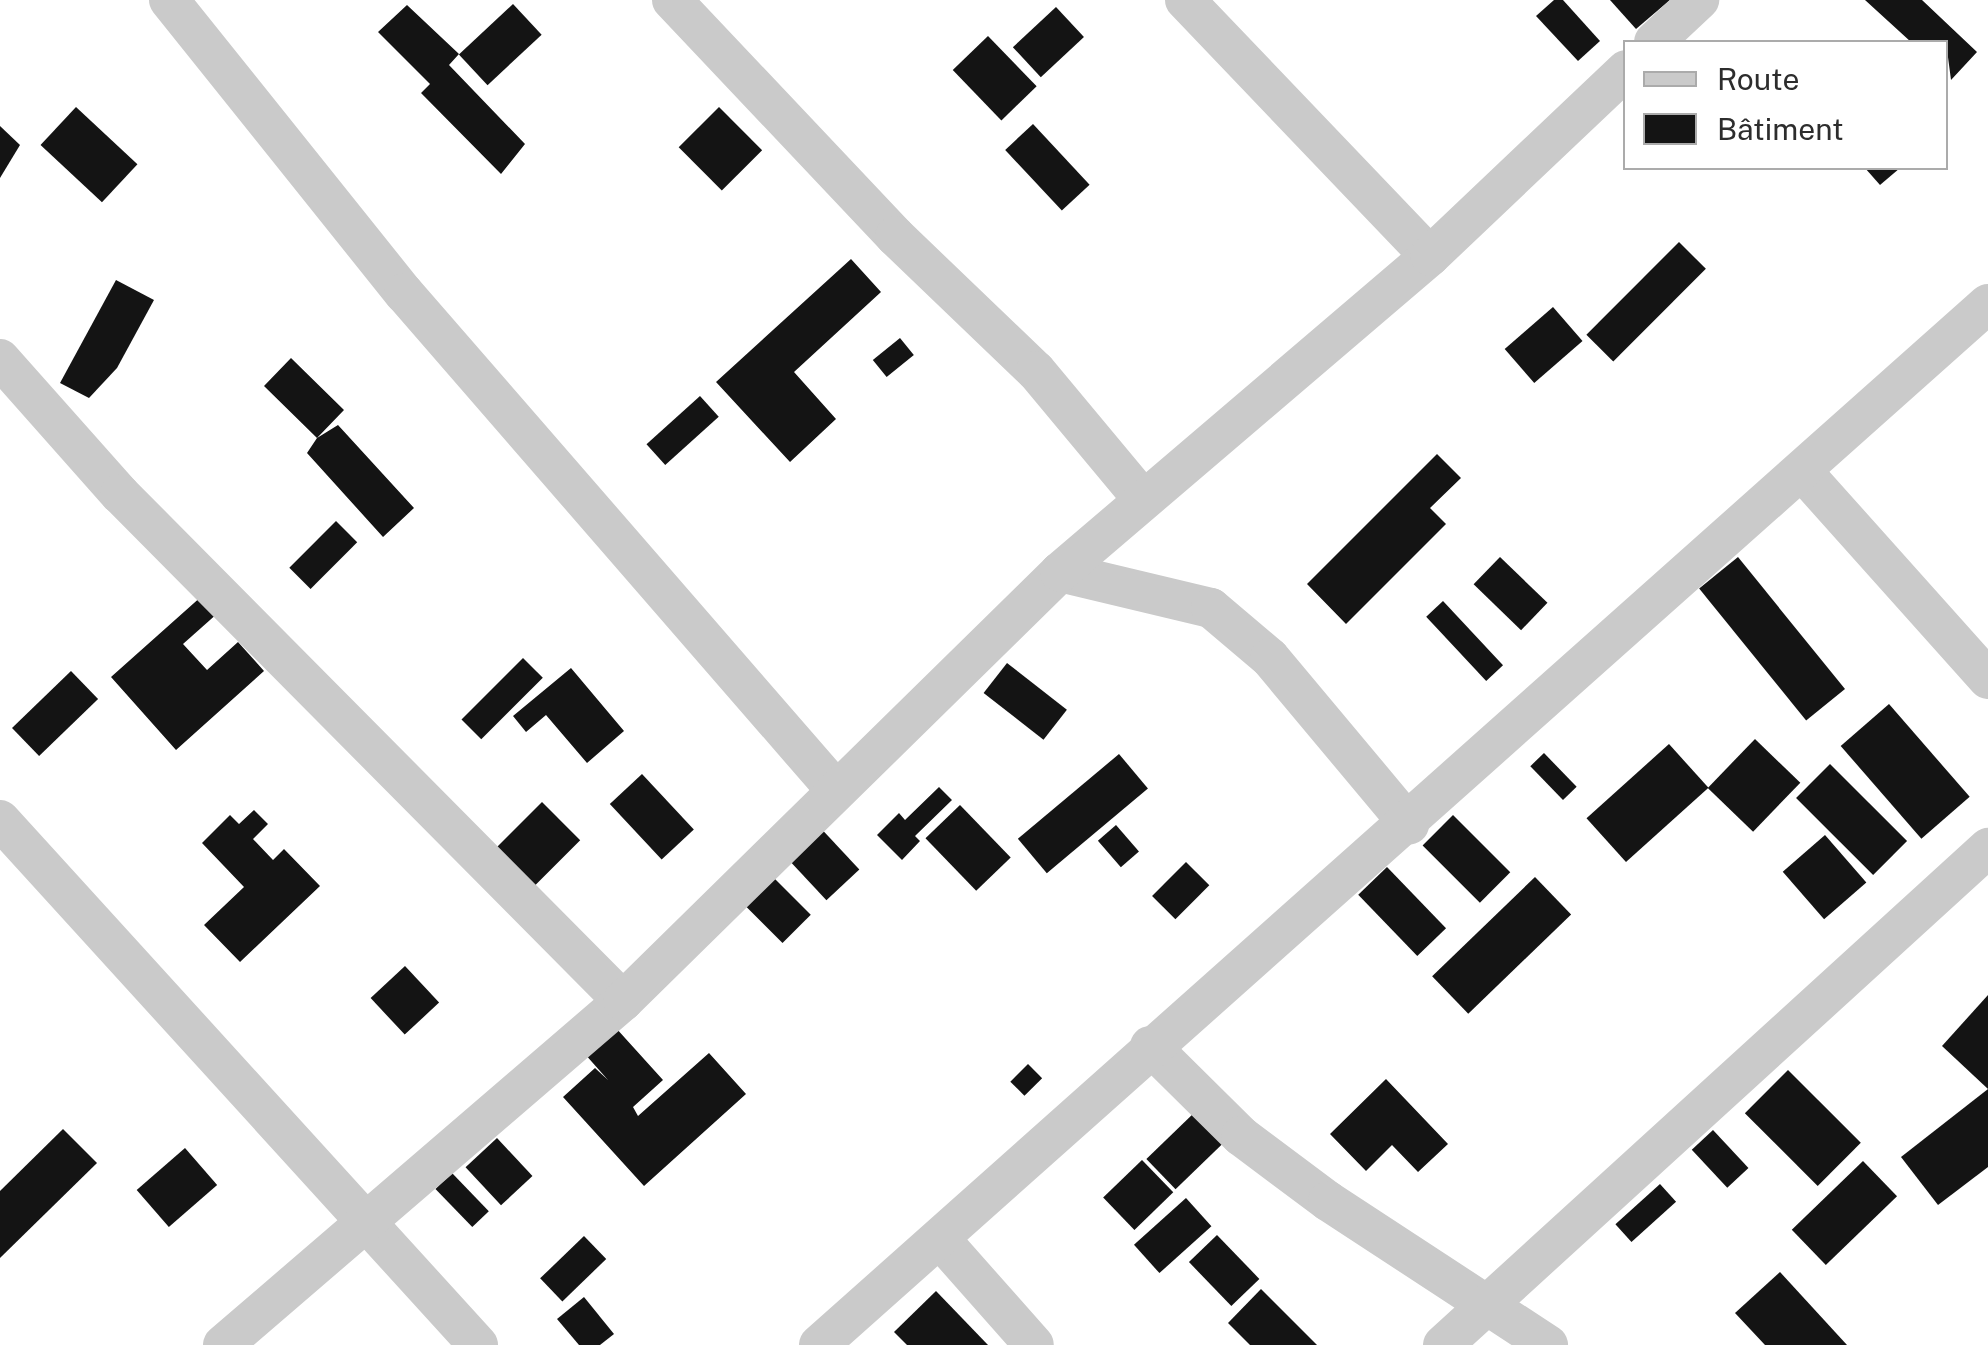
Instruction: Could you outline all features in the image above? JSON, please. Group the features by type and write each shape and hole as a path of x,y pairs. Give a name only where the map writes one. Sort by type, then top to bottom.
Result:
{"street":[{"path":"169,0 404,293 834,788"},
{"path":"672,0 896,236 1036,372 1141,497"},
{"path":"1185,0 1430,256"},
{"path":"1656,40 1699,0"},
{"path":"223,1345 366,1217 623,1001 834,788 1060,572 1141,497 1430,256 1623,73"},
{"path":"819,1345 941,1240 1150,1046 1409,824 1988,304"},
{"path":"0,359 120,494 623,1001"},
{"path":"1802,471 1988,679"},
{"path":"1060,572 1212,608 1270,658 1409,824"},
{"path":"0,820 366,1217 478,1345"},
{"path":"1443,1345 1988,848"},
{"path":"1150,1046 1241,1136 1299,1180 1394,1247 1489,1301 1548,1345"},
{"path":"941,1240 1034,1345"}],"building":[{"path":"1554,0 1563,0 1600,41 1578,61 1536,16"},
{"path":"1610,0 1670,0 1636,29"},
{"path":"1865,0 1922,0 1977,52 1951,80 1948,40 1909,40"},
{"path":"513,4 542,35 488,85 459,54"},
{"path":"407,5 459,54 449,65 525,144 501,174 421,93 430,84 378,32"},
{"path":"1056,7 1084,37 1041,77 1013,47"},
{"path":"988,36 1037,86 1001,120 953,70"},
{"path":"76,107 137,164 102,202 41,145"},
{"path":"719,107 762,150 722,190 679,147"},
{"path":"1033,124 1090,185 1062,211 1005,150"},
{"path":"0,126 20,145 0,178"},
{"path":"1867,170 1898,170 1880,185"},
{"path":"1679,242 1706,269 1613,362 1586,335"},
{"path":"851,259 881,292 794,372 836,419 790,462 716,382"},
{"path":"116,280 154,300 117,368 89,398 60,383"},
{"path":"1553,307 1583,341 1534,383 1505,349"},
{"path":"900,338 914,355 887,377 873,360"},
{"path":"291,358 344,410 317,438 264,386"},
{"path":"700,396 719,417 665,465 646,444"},
{"path":"338,425 414,508 383,537 307,453 317,438"},
{"path":"1437,454 1461,478 1430,508 1446,524 1346,624 1307,584"},
{"path":"336,521 357,542 311,589 289,568"},
{"path":"1500,557 1547,603 1521,630 1474,584"},
{"path":"1738,557 1845,689 1806,721 1699,588"},
{"path":"203,595 219,612 183,644 207,670 238,642 264,671 176,750 111,677"},
{"path":"1443,601 1503,665 1486,681 1426,617"},
{"path":"523,658 543,678 481,739 461,720"},
{"path":"1007,663 1067,710 1043,740 984,693"},
{"path":"571,668 624,731 587,763 546,715 526,732 513,716"},
{"path":"71,671 98,699 39,756 12,728"},
{"path":"1889,704 1970,797 1921,839 1841,746"},
{"path":"1755,739 1800,783 1753,832 1708,788"},
{"path":"1669,744 1708,788 1626,862 1587,818"},
{"path":"1544,753 1577,787 1563,800 1530,766"},
{"path":"1119,754 1148,788 1047,873 1018,839"},
{"path":"1830,764 1907,841 1873,875 1796,798"},
{"path":"642,774 694,830 662,860 610,804"},
{"path":"939,787 952,800 915,836 920,841 902,860 877,835 899,813 905,820"},
{"path":"542,802 580,840 535,885 497,847"},
{"path":"960,805 1011,858 976,891 925,838"},
{"path":"254,810 268,824 253,839 273,860 284,849 320,886 240,962 204,925 244,887 202,843 230,815 239,824"},
{"path":"1453,815 1510,872 1480,903 1423,845"},
{"path":"815,822 859,870 826,900 782,853"},
{"path":"1116,825 1139,851 1121,867 1098,841"},
{"path":"1825,835 1866,883 1824,919 1783,872"},
{"path":"1186,862 1209,885 1175,919 1152,896"},
{"path":"762,866 811,915 783,943 734,894"},
{"path":"1387,867 1446,928 1417,956 1358,895"},
{"path":"1535,877 1571,914 1468,1014 1432,976"},
{"path":"405,966 439,1003 405,1035 371,998"},
{"path":"1988,995 1988,1089 1942,1046"},
{"path":"606,1017 663,1080 633,1107 638,1116 709,1053 746,1094 644,1186 563,1097 595,1068 608,1080 576,1044"},
{"path":"1028,1064 1042,1078 1024,1096 1010,1082"},
{"path":"1788,1070 1861,1143 1818,1186 1745,1113"},
{"path":"1386,1079 1448,1144 1418,1172 1392,1145 1366,1171 1330,1134"},
{"path":"1988,1089 1988,1167 1938,1205 1901,1157"},
{"path":"1196,1111 1225,1141 1176,1189 1146,1159"},
{"path":"63,1129 97,1163 0,1258 0,1191"},
{"path":"1713,1130 1748,1168 1727,1188 1692,1150"},
{"path":"497,1138 532,1176 501,1205 466,1167"},
{"path":"185,1148 217,1185 169,1227 137,1190"},
{"path":"1142,1160 1173,1192 1134,1230 1103,1198"},
{"path":"1863,1161 1897,1196 1826,1265 1792,1230"},
{"path":"452,1173 489,1211 472,1227 435,1189"},
{"path":"1660,1184 1676,1202 1631,1242 1615,1224"},
{"path":"1186,1198 1211,1226 1159,1273 1134,1245"},
{"path":"1217,1235 1259,1279 1231,1306 1189,1262"},
{"path":"584,1236 606,1259 562,1301 540,1278"},
{"path":"1780,1272 1847,1345 1765,1345 1735,1313"},
{"path":"1261,1289 1317,1345 1250,1345 1228,1323"},
{"path":"936,1291 988,1345 907,1345 894,1332"},
{"path":"584,1297 614,1334 600,1345 579,1345 557,1319"}]}
